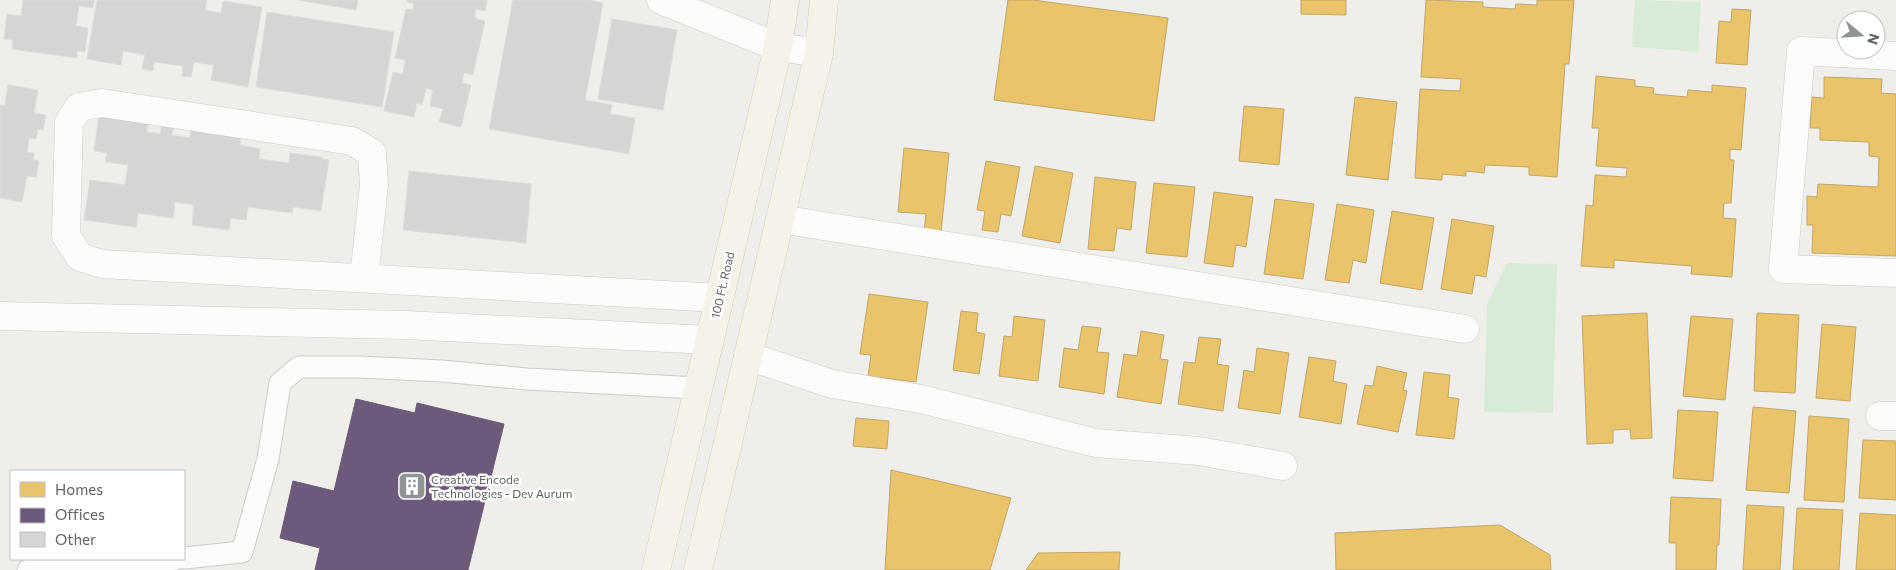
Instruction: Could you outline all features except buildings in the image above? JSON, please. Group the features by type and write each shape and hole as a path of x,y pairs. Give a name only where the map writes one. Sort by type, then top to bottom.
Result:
{"main road":[{"name":"100 Ft. Road","path":"656,570 778,47 785,0"},
{"path":"698,570 819,53 824,0"}],"street":[{"path":"661,0 778,47 819,53"},
{"path":"1896,56 1801,51 1783,269 1896,273"},
{"path":"364,278 374,184 372,153 352,142 102,103 79,106 69,122 66,236 80,257 102,264 719,298"},
{"path":"780,218 1465,329"},
{"path":"0,316 405,326 709,340"},
{"path":"748,356 832,384 921,399 1096,443 1199,451 1283,466"}],"lane":[{"path":"185,558 242,552 268,459 280,384 299,367 424,370 526,379 698,388"},
{"path":"28,570 163,560"}],"green space":[{"path":"1635,0 1701,2 1698,52 1632,47"},
{"path":"1507,263 1557,264 1553,413 1484,412 1487,304"}],"place":[{"name":"Creative Encode Technologies - Dev Aurum","path":"412,486"}]}
